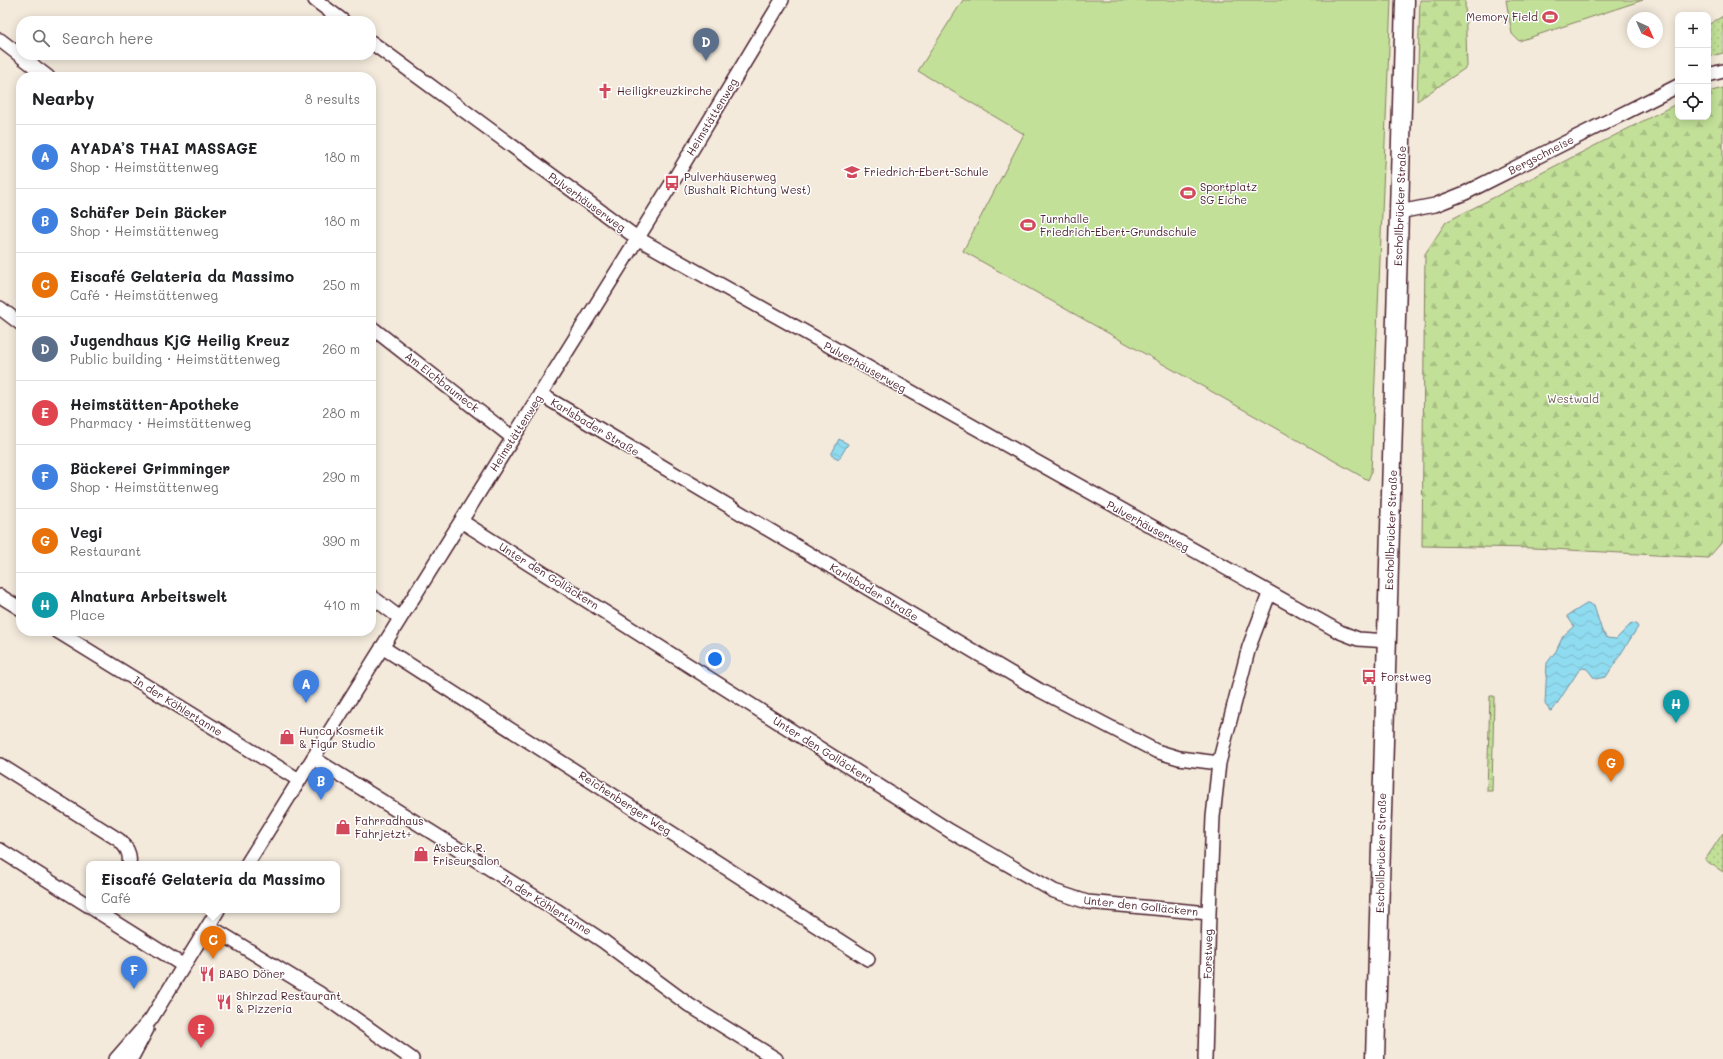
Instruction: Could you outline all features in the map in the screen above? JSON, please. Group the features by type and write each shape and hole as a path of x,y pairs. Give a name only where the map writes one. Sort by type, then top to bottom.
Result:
{"main road":[{"name":"Eschollbrücker Straße","path":"1375,1059 1405,0"}],"street":[{"path":"315,0 336,16"},
{"name":"Heimstättenweg","path":"249,861 637,238 782,0"},
{"path":"0,40 16,52"},
{"name":"Pulverhäuserweg","path":"376,46 637,238 1269,594 1349,636 1388,641"},
{"path":"26,60 42,72"},
{"path":"1711,74 1723,71"},
{"name":"Bergschneise","path":"1400,212 1413,211 1435,206 1465,193 1675,88"},
{"path":"0,308 16,320"},
{"name":"Am Eichbaumeck","path":"376,331 513,438"},
{"name":"Karlsbader Straße","path":"540,394 1038,690 1156,751 1179,758 1219,763"},
{"name":"Unter den Golläckern","path":"461,520 950,831 1054,891 1087,902 1209,913"},
{"name":"Forstweg","path":"1205,1059 1213,817 1219,763 1249,647 1269,594"},
{"path":"0,596 16,606"},
{"path":"376,600 400,618"},
{"name":"In der Köhlertanne","path":"65,636 299,780"},
{"name":"Reichenberger Weg","path":"382,647 868,959"},
{"name":"In der Köhlertanne","path":"313,758 603,940 689,1005 776,1059"},
{"path":"0,766 119,840 126,848 130,857 129,861"},
{"path":"0,850 86,904"},
{"path":"103,913 184,966"},
{"path":"116,1059 151,1019 216,913"},
{"path":"209,926 319,993 412,1059"},
{"path":"131,1059 145,1034 151,1019"}],"green space":[{"name":"Sportplatz SG Eiche","path":"963,0 1391,0 1371,473 1368,480 963,251 1024,134 918,71"},
{"path":"1420,0 1465,0 1467,67 1417,101"},
{"name":"Memory Field","path":"1506,0 1643,0 1519,41 1512,34"},
{"path":"1723,16 1723,53 1711,56 1711,48 1711,23"},
{"name":"Westwald","path":"1723,88 1723,541 1708,558 1534,548 1422,546 1425,254 1446,222 1675,105 1675,120 1711,120 1711,91"},
{"path":"1490,696 1494,696 1492,791 1487,791"},
{"path":"1723,833 1723,872 1705,860"}],"water":[{"path":"839,439 848,444 839,459 831,455"},
{"path":"1588,603 1594,606 1602,631 1607,638 1616,639 1632,623 1636,624 1638,627 1606,677 1595,679 1587,669 1583,668 1579,670 1553,710 1550,711 1545,704 1547,663 1556,651 1563,636 1574,626 1567,616"}],"place":[{"name":"Memory Field","path":"1550,17"},
{"name":"Jugendhaus KjG Heilig Kreuz","path":"706,61"},
{"name":"Heiligkreuzkirche","path":"605,91"},
{"name":"Friedrich-Ebert-Schule","path":"852,172"},
{"name":"Pulverhäuserweg (Bushalt Richtung West)","path":"672,183"},
{"name":"Sportplatz SG Eiche","path":"1188,193"},
{"name":"Turnhalle Friedrich-Ebert-Grundschule","path":"1028,225"},
{"name":"Forstweg","path":"1369,677"},
{"name":"AYADA’S THAI MASSAGE","path":"306,703"},
{"name":"Alnatura Arbeitswelt","path":"1676,723"},
{"name":"Hunca Kosmetik & Figur Studio","path":"287,737"},
{"name":"Vegi","path":"1611,782"},
{"name":"Schäfer Dein Bäcker","path":"321,800"},
{"name":"Fahrradhaus Fahrjetzt+","path":"343,827"},
{"name":"Asbeck R. Friseursalon","path":"421,854"},
{"name":"Eiscafé Gelateria da Massimo","path":"213,959"},
{"name":"BABO Döner","path":"207,974"},
{"name":"Bäckerei Grimminger","path":"134,989"},
{"name":"Shirzad Restaurant & Pizzeria","path":"224,1002"},
{"name":"Heimstätten-Apotheke","path":"201,1048"}]}
